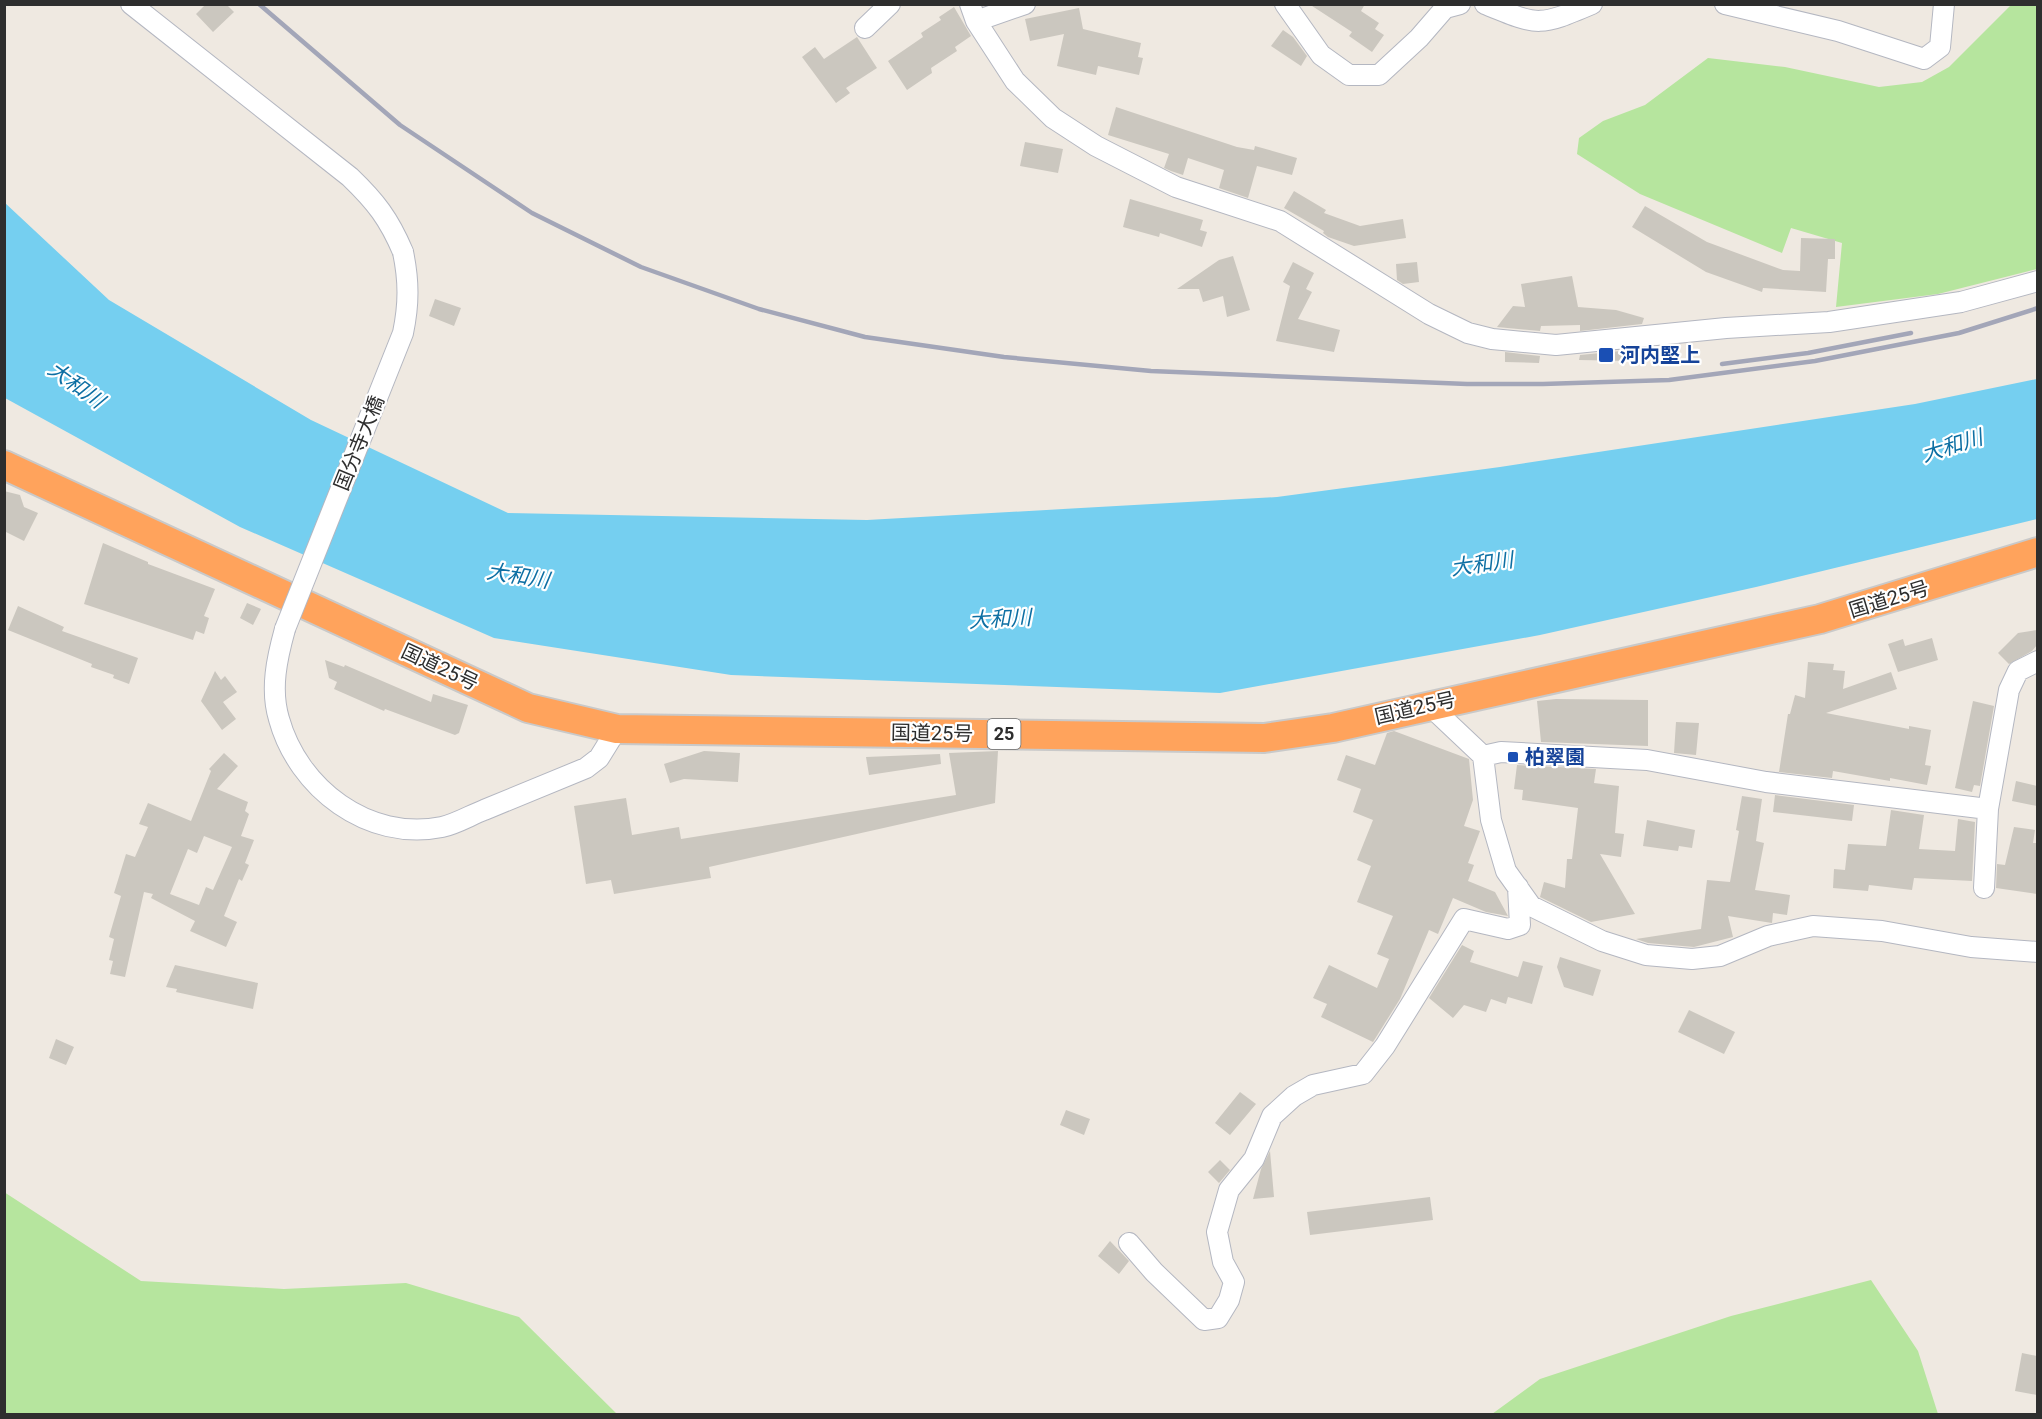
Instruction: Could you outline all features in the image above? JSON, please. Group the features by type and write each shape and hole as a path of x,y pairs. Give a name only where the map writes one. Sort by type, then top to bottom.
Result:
{"highway":[{"name":"国道25号","path":"4,465 528,708 617,729 1264,738 1333,728 1820,620 2037,552"}],"street":[{"name":"国分寺大橋","path":"130,4 350,177 374,199 390,221 403,252 409,281 408,306 403,333 285,629 277,656 275,686 278,717 288,744 305,772 324,794 351,813 381,824 411,829 443,827 586,768 599,758 617,729"},
{"path":"866,28 890,4"},
{"path":"1025,4 973,13 1015,81 1053,118 1096,146 1176,187 1280,221 1429,315 1468,333 1492,339 1557,345 1726,328 1829,322 1961,302 2037,281"},
{"path":"1285,4 1321,55 1349,75 1380,75 1419,38 1445,8 1460,4"},
{"path":"1485,4 1527,21 1549,22 1592,4"},
{"path":"1725,4 1838,32 1924,59 1940,47 1938,6"},
{"path":"1984,888 1988,809 2009,690 2018,671 2037,661"},
{"path":"1429,705 1483,756 1491,820 1506,871 1531,906 1602,941 1646,955 1692,959 1720,956 1768,936 1813,926 1882,931 1971,947 2037,952"},
{"path":"1483,756 1501,752 1647,760 1766,782 1988,809"},
{"path":"1129,1243 1154,1272 1204,1320 1218,1318 1229,1300 1234,1282 1223,1262 1216,1232 1229,1190 1254,1159 1272,1116 1294,1096 1313,1085 1363,1074 1385,1046 1464,919 1508,929 1520,925 1518,887"}],"green space":[{"path":"2011,5 2037,5 2037,269 1938,294 1836,307 1842,243 1791,228 1782,253 1640,194 1577,154 1579,138 1603,121 1645,105 1708,58 1785,67 1879,87 1922,82 1949,67"},
{"path":"4,1192 141,1281 284,1289 406,1283 519,1317 617,1414 5,1414"},
{"path":"1871,1280 1918,1351 1938,1414 1492,1414 1540,1379 1731,1316"}],"water":[{"name":"大和川","path":"4,202 109,300 311,420 508,513 867,520 1277,497 1500,467 1915,404 2037,379 2037,519 1756,587 1540,635 1220,693 731,675 494,638 240,527 5,398"}],"building":[{"path":"206,4 226,4 234,12 213,32 196,14"},
{"path":"1309,4 1365,4 1361,11 1379,23 1375,29 1384,35 1372,52 1349,36 1352,32"},
{"path":"954,7 971,36 955,47 957,51 931,68 932,73 907,90 888,61 923,37 921,33 941,20 939,17"},
{"path":"1079,8 1083,29 1141,43 1138,57 1143,58 1139,75 1098,66 1096,75 1057,66 1064,34 1030,41 1025,19"},
{"path":"1283,30 1293,37 1307,56 1301,66 1271,46"},
{"path":"857,37 877,68 846,88 850,93 836,103 802,57 815,47 824,59"},
{"path":"1116,107 1237,147 1254,150 1255,146 1297,158 1292,175 1257,166 1248,198 1219,188 1224,170 1188,158 1183,175 1171,171 1164,168 1169,154 1108,135"},
{"path":"1025,142 1063,149 1058,173 1020,166"},
{"path":"1294,191 1326,210 1324,213 1360,226 1403,219 1406,238 1354,246 1328,237 1323,233 1324,231 1284,208"},
{"path":"1130,199 1203,220 1200,230 1207,232 1202,247 1160,233 1159,237 1123,227"},
{"path":"1645,206 1707,242 1783,270 1800,271 1801,238 1835,239 1835,259 1828,259 1826,292 1763,288 1762,292 1706,272 1632,227"},
{"path":"1233,256 1250,310 1227,317 1223,296 1203,302 1199,289 1177,289 1219,260"},
{"path":"1293,262 1314,273 1306,289 1312,292 1298,319 1340,330 1334,352 1276,341 1290,286 1283,282"},
{"path":"1417,262 1419,282 1403,284 1397,280 1396,264"},
{"path":"1572,276 1578,307 1616,310 1644,318 1642,324 1580,331 1580,325 1541,326 1540,331 1497,327 1513,306 1525,307 1521,284"},
{"path":"435,299 461,308 454,326 429,316"},
{"path":"1631,350 1631,361 1579,360 1580,355"},
{"path":"1505,352 1540,356 1539,363 1505,362"},
{"path":"4,491 20,495 24,507 38,513 24,541 4,531"},
{"path":"103,543 148,562 148,564 215,589 204,616 209,618 204,634 196,631 193,640 84,604"},
{"path":"247,603 261,609 253,625 240,618"},
{"path":"18,606 64,627 62,631 138,658 129,684 113,678 114,675 91,667 92,664 8,630"},
{"path":"2037,630 2037,645 2032,651 2009,664 1998,653 2018,633"},
{"path":"1932,638 1938,660 1898,672 1888,644 1903,639 1905,646"},
{"path":"325,660 344,667 345,665 431,702 433,694 468,705 459,733 455,735 385,709 384,711 334,689 337,682 329,678"},
{"path":"1808,662 1834,664 1833,670 1845,671 1843,689 1891,672 1897,689 1826,713 1909,729 1909,726 1931,730 1925,765 1931,766 1927,785 1833,771 1832,778 1779,772 1788,714 1790,714 1795,695 1805,698"},
{"path":"215,671 221,680 225,676 237,692 223,702 236,719 222,730 201,701"},
{"path":"1556,699 1648,700 1648,746 1541,742 1537,701"},
{"path":"1973,701 1994,706 1980,786 1974,785 1972,792 1955,788"},
{"path":"1676,722 1699,723 1696,755 1674,753"},
{"path":"1394,731 1469,759 1473,800 1464,826 1480,831 1468,863 1474,865 1468,881 1495,892 1508,916 1486,912 1453,898 1438,934 1429,930 1400,999 1373,1042 1321,1017 1327,1004 1313,998 1329,965 1377,988 1389,959 1377,954 1393,916 1357,902 1371,866 1357,860 1373,820 1353,812 1361,789 1337,780 1346,755 1375,765 1387,733"},
{"path":"704,751 740,753 738,782 684,779 670,783 664,764"},
{"path":"998,751 995,803 709,867 711,878 614,894 611,880 586,884 574,806 626,798 632,835 679,827 681,839 956,795 949,753"},
{"path":"224,753 238,766 217,789 248,802 245,811 249,814 241,836 254,840 245,863 249,865 242,881 239,879 224,916 237,922 226,947 190,931 195,921 151,898 153,894 144,892 125,977 110,974 113,961 109,960 114,939 109,937 121,896 114,893 126,854 135,857 148,827 139,824 148,803 191,821 211,771 209,769","holes":["204,836 232,847 213,890 206,887 199,905 170,894 188,849 197,853"]},
{"path":"940,754 941,764 869,775 866,757"},
{"path":"1517,765 1596,769 1594,783 1619,786 1615,833 1624,834 1621,857 1600,854 1635,914 1591,922 1540,897 1544,882 1565,888 1567,859 1572,859 1578,808 1522,800 1523,790 1514,789"},
{"path":"2016,781 2037,786 2037,806 2012,801"},
{"path":"1775,795 1854,805 1852,821 1773,812"},
{"path":"1742,796 1762,799 1756,841 1764,843 1755,890 1790,895 1787,915 1773,913 1772,923 1728,916 1733,937 1694,947 1648,943 1636,939 1701,929 1707,880 1730,882 1739,831 1736,830"},
{"path":"1891,810 1924,815 1919,849 1955,851 1958,819 1975,822 1972,881 1914,878 1912,890 1869,885 1868,891 1833,888 1834,869 1845,870 1848,844 1886,846"},
{"path":"1647,820 1695,830 1692,848 1679,846 1678,851 1643,846"},
{"path":"2014,827 2035,830 2033,843 2037,843 2037,894 1996,888 1997,864 2005,865"},
{"path":"1462,945 1474,951 1470,962 1518,977 1523,961 1543,966 1532,1004 1508,997 1506,1004 1491,999 1486,1012 1464,1005 1453,1018 1429,998"},
{"path":"1560,957 1601,970 1593,996 1564,987 1557,967"},
{"path":"175,965 258,983 253,1009 176,992 177,989 166,987"},
{"path":"1689,1010 1735,1032 1724,1054 1678,1032"},
{"path":"56,1039 74,1047 66,1065 49,1058"},
{"path":"1240,1092 1256,1104 1230,1135 1215,1123"},
{"path":"1066,1110 1090,1119 1084,1135 1060,1125"},
{"path":"1270,1151 1274,1197 1253,1199 1261,1169"},
{"path":"1220,1160 1230,1170 1219,1183 1208,1172"},
{"path":"1430,1197 1433,1220 1310,1235 1307,1212"},
{"path":"1110,1241 1129,1261 1119,1274 1098,1256"},
{"path":"2022,1353 2037,1356 2037,1395 2015,1391"}],"railway":[{"path":"259,4 400,125 532,213 641,267 759,309 865,337 1004,357 1151,371 1467,384 1543,384 1669,380 1815,361 1959,333 2038,308"},
{"path":"1722,364 1808,353 1911,333"}],"place":[{"name":"河内堅上","path":"1606,355"},
{"name":"柏翠園","path":"1513,757"}]}
